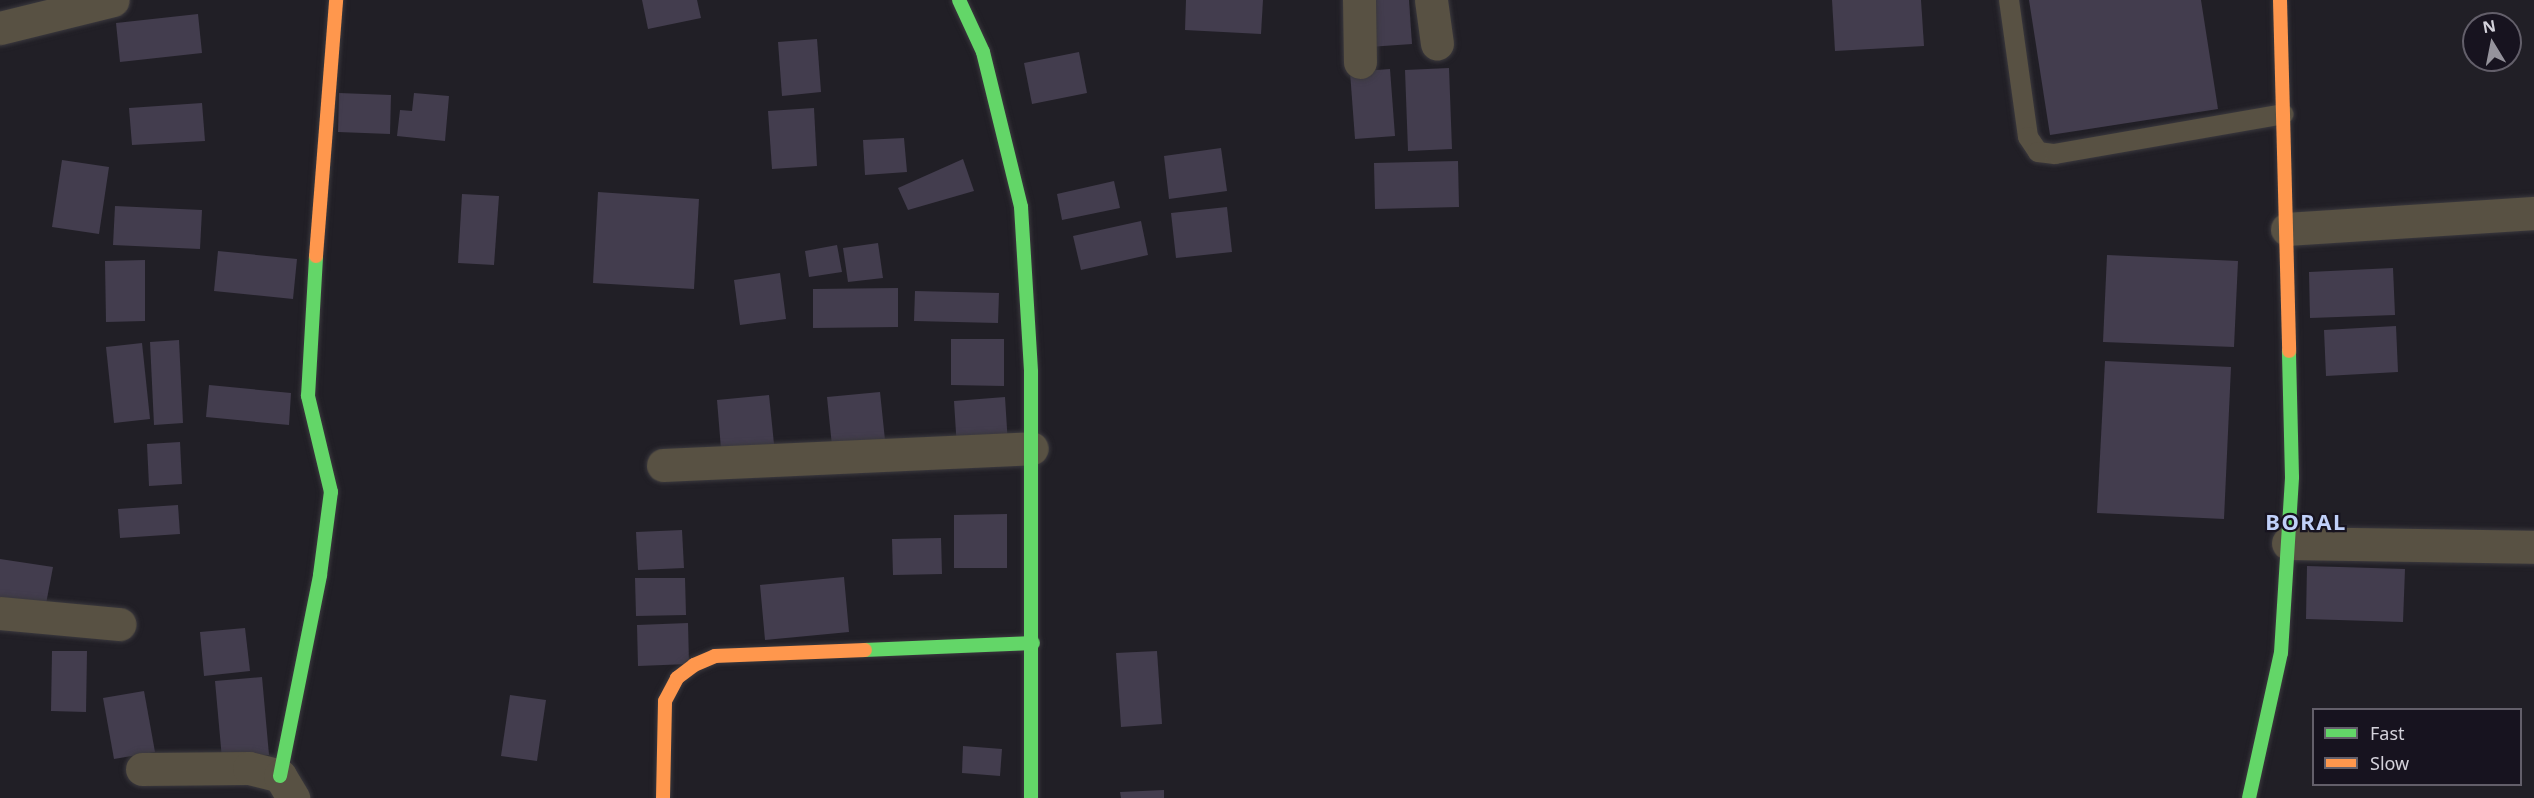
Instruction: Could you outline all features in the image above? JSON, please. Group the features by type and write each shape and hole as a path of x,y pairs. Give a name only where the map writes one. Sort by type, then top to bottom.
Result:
{"street":[{"path":"0,28 113,0"},
{"path":"142,769 249,768 286,787 332,492 308,396 308,375 336,0"},
{"path":"959,0 983,52 1021,207 1032,448 1031,798"},
{"path":"1359,0 1360,62"},
{"path":"1431,0 1437,44"},
{"path":"2249,798 2263,747 2281,653 2292,477 2280,0"},
{"path":"2287,229 2534,213"},
{"path":"663,465 1032,448"},
{"path":"2288,543 2534,547"},
{"path":"0,613 119,624"},
{"path":"663,798 665,701 677,678 694,665 715,656 1033,643"}],"lane":[{"path":"2009,0 2028,137 2038,153 2055,154 2284,114"}],"building":[{"path":"642,0 697,0 701,18 648,29"},
{"path":"1186,0 1263,0 1261,34 1185,30"},
{"path":"1366,0 1409,0 1412,44 1369,47"},
{"path":"1832,0 1921,0 1924,46 1835,51"},
{"path":"2029,0 2201,0 2218,109 2050,135"},
{"path":"198,14 202,53 120,62 116,23"},
{"path":"817,39 821,92 782,96 778,42"},
{"path":"1079,52 1087,93 1032,104 1024,63"},
{"path":"1449,68 1452,149 1408,151 1405,70"},
{"path":"1390,69 1395,136 1355,139 1350,72"},
{"path":"339,93 391,95 390,134 338,132"},
{"path":"414,93 449,96 445,141 397,136 400,110 412,111"},
{"path":"202,103 205,141 132,145 129,108"},
{"path":"814,108 817,166 772,169 768,111"},
{"path":"904,138 907,172 865,175 863,140"},
{"path":"1221,148 1227,191 1169,199 1164,156"},
{"path":"963,159 974,191 908,210 898,188"},
{"path":"62,160 109,167 99,234 52,227"},
{"path":"1458,161 1459,207 1375,209 1374,163"},
{"path":"1114,181 1120,208 1062,220 1057,194"},
{"path":"598,192 699,199 694,289 593,283"},
{"path":"462,194 499,196 494,265 458,263"},
{"path":"115,206 202,210 200,249 113,245"},
{"path":"1227,207 1232,252 1176,258 1171,213"},
{"path":"1141,221 1148,255 1081,270 1073,236"},
{"path":"878,243 883,278 848,282 843,248"},
{"path":"837,245 842,272 809,277 805,251"},
{"path":"218,251 297,259 293,299 214,291"},
{"path":"2107,255 2238,261 2234,347 2103,342"},
{"path":"145,260 145,321 106,322 105,261"},
{"path":"2393,268 2395,315 2310,318 2309,272"},
{"path":"780,273 786,319 740,325 734,280"},
{"path":"898,288 898,327 813,328 813,289"},
{"path":"915,291 999,293 998,323 914,321"},
{"path":"2396,326 2398,372 2326,376 2324,330"},
{"path":"951,339 1004,339 1004,386 951,385"},
{"path":"179,340 183,423 154,425 150,342"},
{"path":"142,343 150,419 114,423 106,347"},
{"path":"2105,361 2231,367 2224,519 2097,513"},
{"path":"209,385 291,393 289,425 206,417"},
{"path":"880,392 885,440 832,446 827,397"},
{"path":"769,395 774,444 721,449 717,400"},
{"path":"1005,397 1008,445 957,449 954,401"},
{"path":"180,442 182,484 149,486 147,444"},
{"path":"178,505 180,534 120,538 118,509"},
{"path":"1007,514 1007,568 954,568 954,515"},
{"path":"682,530 684,568 638,570 636,532"},
{"path":"941,538 942,574 893,575 892,539"},
{"path":"0,559 53,567 46,604 0,597"},
{"path":"2307,566 2405,569 2403,622 2306,619"},
{"path":"844,577 849,632 765,640 760,585"},
{"path":"635,578 685,578 686,615 636,616"},
{"path":"688,623 689,664 638,666 637,625"},
{"path":"245,628 250,671 204,676 200,632"},
{"path":"52,651 87,651 86,712 51,711"},
{"path":"1157,651 1162,724 1121,727 1116,653"},
{"path":"262,677 269,755 222,759 215,681"},
{"path":"144,691 155,752 114,759 103,698"},
{"path":"510,695 546,700 537,761 501,756"},
{"path":"963,746 1002,749 1000,776 962,773"},
{"path":"1164,790 1164,798 1121,798 1120,792"}],"traffic: fast":[{"path":"959,0 983,52 1021,207 1031,372 1031,798"},
{"path":"280,776 320,575 331,492 308,396 316,256"},
{"path":"2249,798 2281,653 2292,477 2289,351"},
{"path":"865,650 1033,643"}],"traffic: slow":[{"path":"316,256 336,0"},
{"path":"2280,0 2289,351"},
{"path":"663,798 665,701 677,678 694,665 715,656 865,650"}],"district":[{"name":"BORAL","path":"2306,522"}]}
